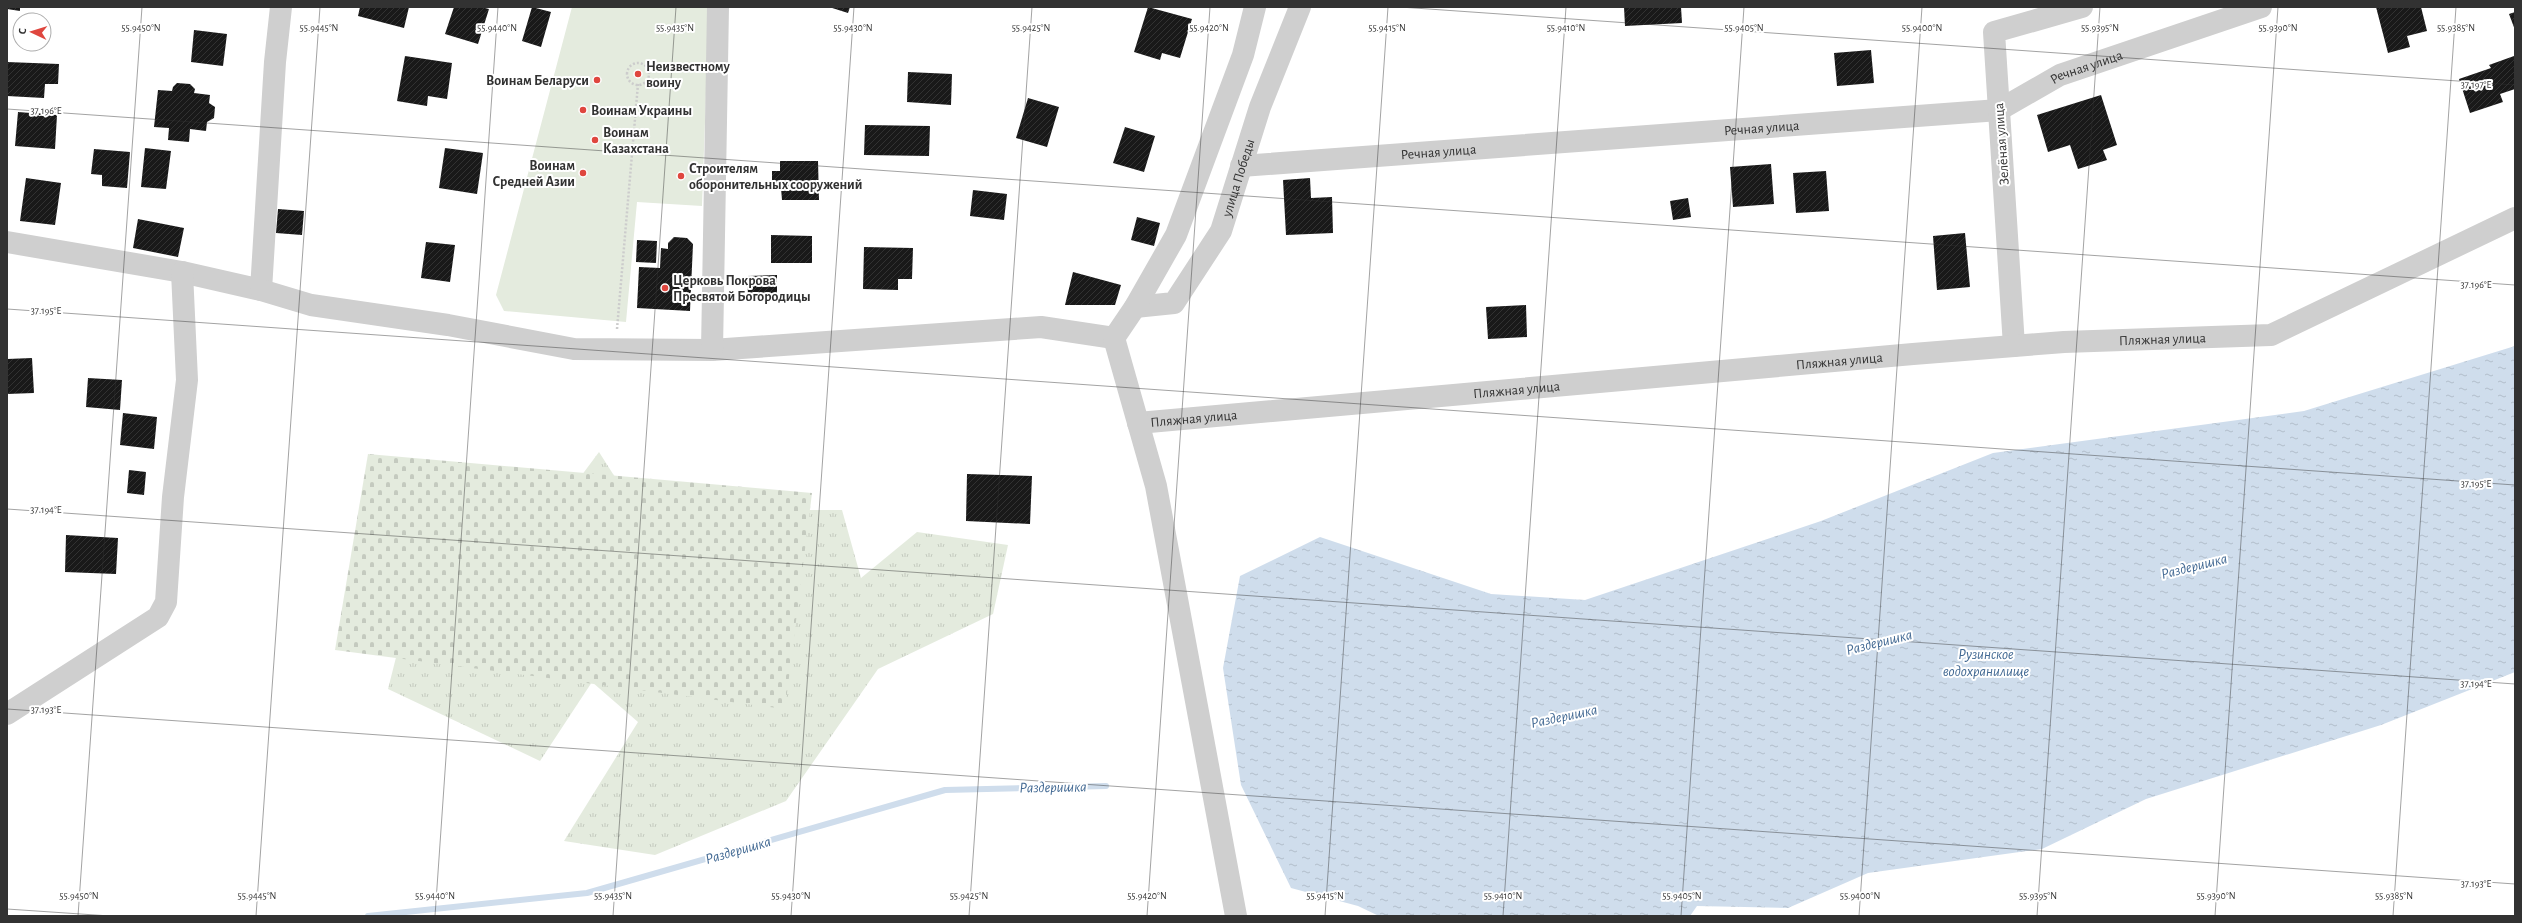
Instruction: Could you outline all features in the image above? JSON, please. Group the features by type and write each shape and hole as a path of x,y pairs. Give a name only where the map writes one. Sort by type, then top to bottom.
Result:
{"street":[{"path":"262,290 275,62 281,7"},
{"path":"712,350 718,7"},
{"path":"1236,916 1156,486 1114,338 1135,307 1176,235 1243,55 1255,7"},
{"name":"улица Победы","path":"1135,307 1174,303 1221,231 1260,107 1300,7"},
{"name":"Зелёная улица","path":"2014,346 1994,32 2082,7"},
{"name":"Речная улица","path":"1241,166 1999,110 2060,75 2261,7"},
{"name":"Пляжная улица","path":"1138,423 2014,346 2271,335 2515,218"},
{"path":"7,242 182,272 262,290 311,305 448,325 574,349 712,350 1042,327 1114,338"},
{"path":"7,714 158,617 166,602 172,497 187,380 182,272"}],"path":[{"path":"640,63 646,66 649,73 644,82 638,84 629,80 627,73 629,66 640,63"},
{"path":"616,349 638,84"}],"green space":[{"path":"572,7 709,7 702,206 637,202 626,322 504,311 496,295"},
{"path":"599,452 678,576 735,510 842,510 861,578 917,532 1008,545 993,614 878,669 786,801 655,855 564,841 638,722 592,682 540,761 388,689 443,472 555,511"},
{"path":"368,454 812,493 785,709 335,650"}],"water":[{"name":"Рузинское водохранилище","path":"2515,346 2515,672 2381,725 2146,799 2042,849 1868,873 1788,908 1697,906 1690,916 1379,916 1358,906 1291,888 1241,785 1223,668 1240,576 1320,537 1491,594 1585,600 1821,521 1993,453 2304,411"}],"building":[{"path":"7,7 20,7 20,11 7,9"},
{"path":"360,7 409,7 404,28 358,16"},
{"path":"454,7 481,7 489,9 478,44 445,34"},
{"path":"532,7 551,12 541,47 522,41"},
{"path":"829,7 850,7 848,13"},
{"path":"1148,7 1192,19 1180,58 1162,53 1160,60 1134,52"},
{"path":"1624,7 1681,7 1682,23 1625,26"},
{"path":"2376,7 2421,7 2427,31 2407,36 2410,47 2388,53"},
{"path":"2515,12 2515,30 2509,14"},
{"path":"194,30 227,34 223,66 191,62"},
{"path":"1871,50 1874,83 1837,86 1834,53"},
{"path":"405,56 452,63 447,99 428,96 427,106 397,101"},
{"path":"2514,56 2515,89 2500,94 2503,102 2470,113 2459,79 2491,68 2489,65"},
{"path":"7,62 59,64 58,84 45,84 44,98 7,96"},
{"path":"908,72 952,74 951,105 907,102"},
{"path":"177,83 190,84 195,89 194,93 210,95 209,103 215,107 214,118 207,122 206,131 190,129 189,142 168,140 169,128 154,127 158,90 172,91 173,87"},
{"path":"2101,95 2117,145 2103,150 2107,160 2078,169 2070,145 2048,152 2037,115"},
{"path":"1028,98 1059,107 1047,147 1016,138"},
{"path":"18,112 57,115 55,149 15,146"},
{"path":"865,125 930,126 929,156 864,155"},
{"path":"1125,127 1155,136 1144,172 1113,163"},
{"path":"145,148 171,151 166,189 141,187"},
{"path":"445,148 483,153 477,194 439,188"},
{"path":"94,149 130,152 127,188 102,186 102,175 91,174"},
{"path":"780,161 818,161 819,200 782,200 781,188 772,188 772,171 780,171"},
{"path":"1771,164 1774,204 1733,207 1730,167"},
{"path":"1826,171 1829,211 1796,213 1793,173"},
{"path":"26,178 61,183 55,225 20,221"},
{"path":"1310,178 1311,198 1332,197 1333,233 1286,235 1283,180"},
{"path":"973,190 1007,194 1004,220 970,216"},
{"path":"1688,198 1691,217 1673,220 1670,201"},
{"path":"278,209 304,211 302,235 276,233"},
{"path":"1137,217 1160,223 1154,246 1131,240"},
{"path":"138,219 184,228 178,257 133,248"},
{"path":"1965,233 1970,287 1937,290 1933,236"},
{"path":"771,235 812,236 812,263 771,263"},
{"name":"Церковь Покрова Пресвятой Богородицы","path":"674,237 687,238 693,244 690,311 637,308 639,267 660,268 661,248 668,249 668,243"},
{"path":"637,240 657,241 656,263 636,262"},
{"path":"426,242 455,245 450,282 421,278"},
{"path":"864,247 913,248 912,279 898,279 898,290 863,289"},
{"path":"1073,272 1121,285 1115,305 1065,305"},
{"path":"777,275 777,294 748,295 747,276"},
{"path":"1526,305 1527,337 1488,339 1486,307"},
{"path":"32,358 34,393 7,394 7,359"},
{"path":"88,378 122,380 120,410 86,407"},
{"path":"123,413 157,417 154,449 120,445"},
{"path":"129,470 146,472 144,495 127,493"},
{"path":"967,474 1032,476 1030,524 966,521"},
{"path":"66,535 118,538 116,574 65,572"}],"waterway":[{"name":"Раздеришка","path":"368,916 587,893 945,790 1106,786"}],"place":[{"name":"Неизвестному воину","path":"638,74"},
{"name":"Воинам Беларуси","path":"597,80"},
{"name":"Воинам Украины","path":"583,110"},
{"name":"Воинам Казахстана","path":"595,140"},
{"name":"Воинам Средней Азии","path":"583,173"},
{"name":"Строителям оборонительных сооружений","path":"681,176"},
{"name":"Церковь Покрова Пресвятой Богородицы","path":"665,288"}]}
